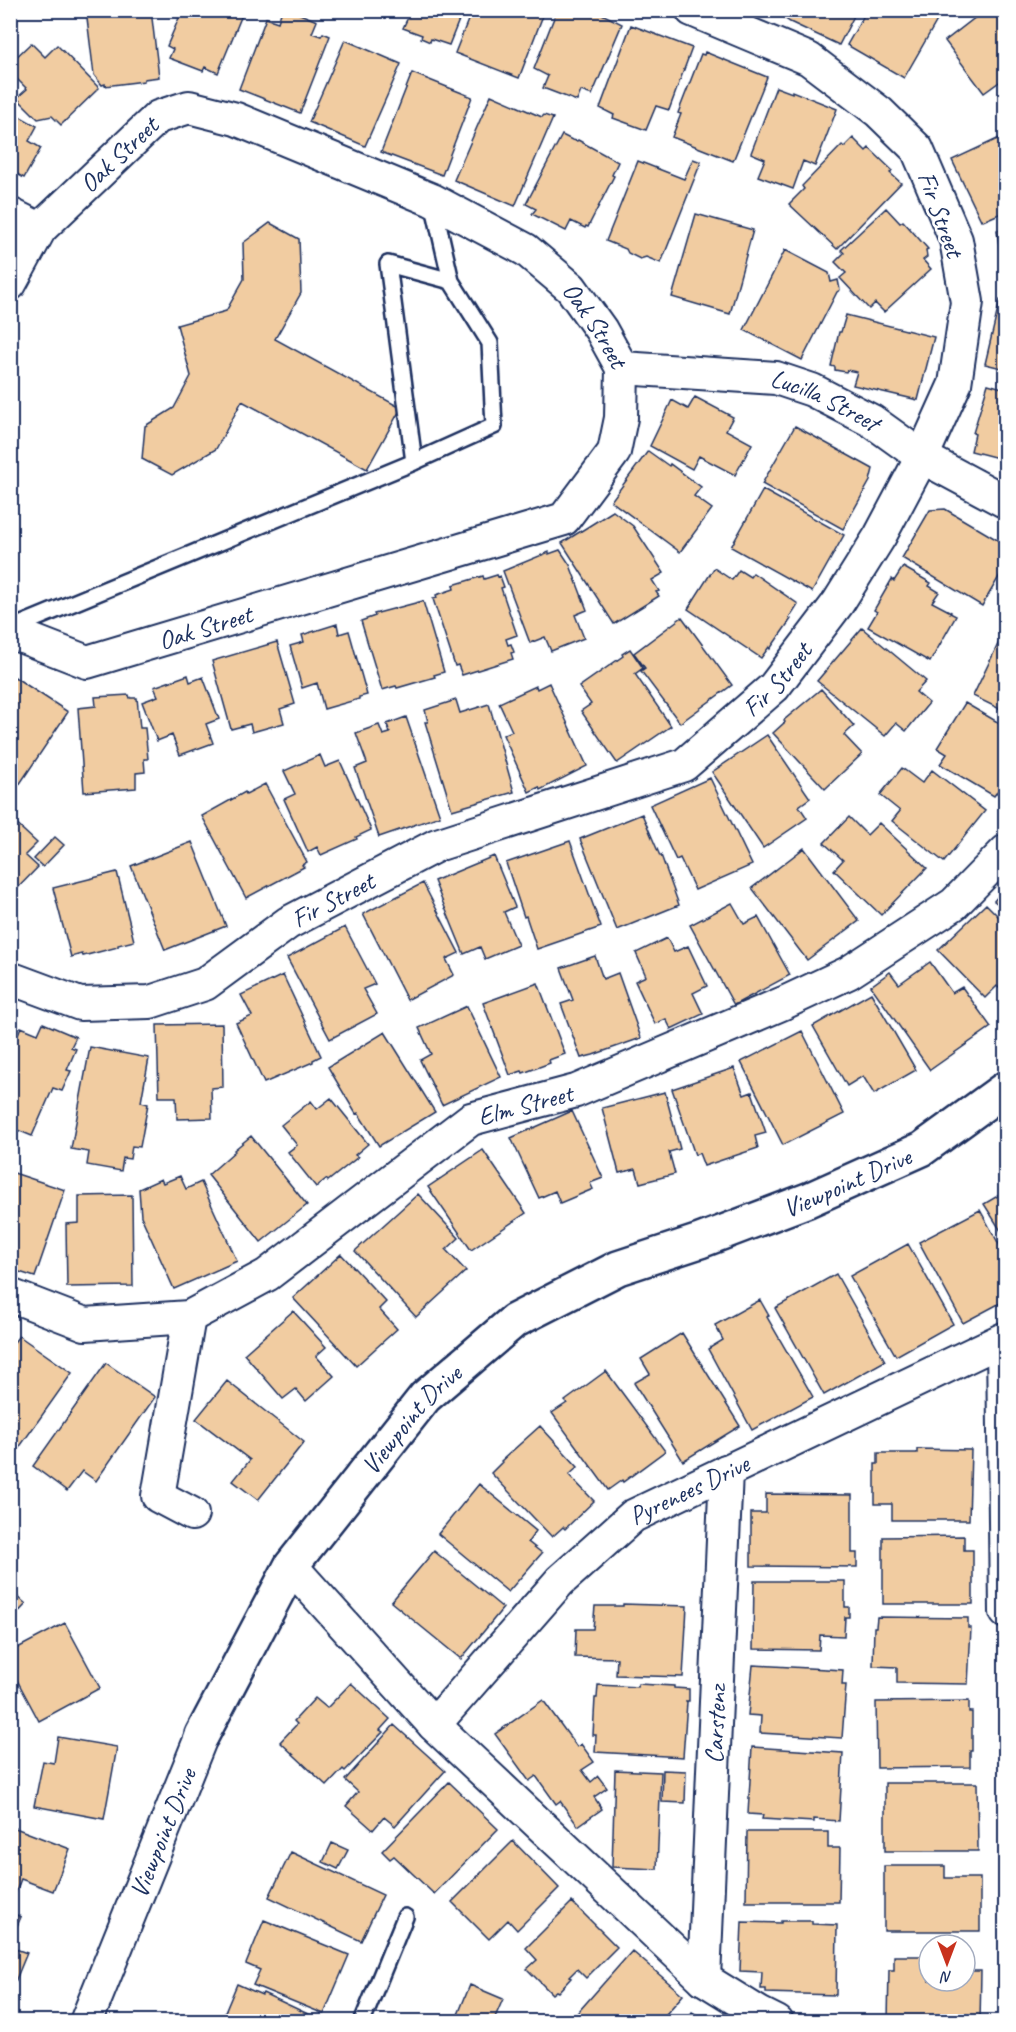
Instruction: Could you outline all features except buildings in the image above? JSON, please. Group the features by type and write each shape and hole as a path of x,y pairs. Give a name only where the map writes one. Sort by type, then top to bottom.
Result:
{"street":[{"name":"Fir Street","path":"10,978 80,1004 150,1002 204,984 288,923 437,845 684,765 774,687 838,603 880,537 922,457 955,384 967,302 956,240 917,150 879,112 809,59 692,10"},
{"name":"Oak Street","path":"10,630 87,662 564,519 614,452 621,418 622,368 601,330 571,288 526,250 432,200 236,119 189,107 158,117 40,229 11,281"},
{"path":"10,214 40,229"},
{"name":"Lucilla Street","path":"622,368 776,378 812,390 872,421 922,457 1005,502"},
{"name":"Elm Street","path":"10,1295 85,1324 189,1317 267,1275 471,1119 576,1091 786,1002 848,973 954,904 1005,851"},
{"name":"Viewpoint Drive","path":"86,2022 202,1735 291,1566 425,1397 514,1321 618,1268 700,1241 808,1200 922,1149 1005,1088"},
{"path":"189,1317 158,1496 192,1514"},
{"path":"1004,1339 1005,1612"},
{"name":"Pyrenees Drive","path":"434,1725 560,1581 633,1516 1004,1339"},
{"name":"Carstenz","path":"704,1979 726,1471"},
{"path":"291,1566 434,1725 704,1979 777,2022"}],"lane":[{"path":"10,630 414,462 494,426 490,343 451,281 432,200"},
{"path":"414,462 388,264 451,281"},
{"path":"362,2022 405,1917"}]}
